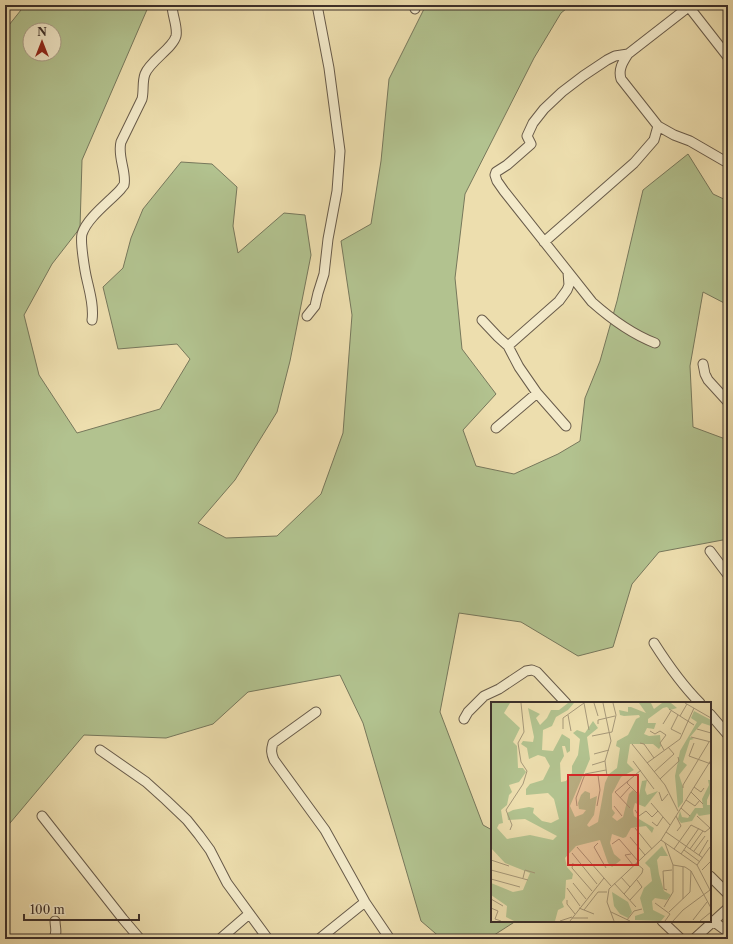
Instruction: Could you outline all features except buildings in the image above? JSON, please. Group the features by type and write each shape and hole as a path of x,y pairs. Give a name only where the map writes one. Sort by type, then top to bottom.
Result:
{"street":[{"path":"92,320 93,313 86,274 82,236 86,226 92,218 124,185 120,147 121,142 142,99 145,74 148,68 176,37 172,5"},
{"path":"307,316 315,306 324,274 328,239 337,191 340,151 329,68 317,5"},
{"path":"728,57 690,6 628,54 622,63 619,74 621,80 658,126 674,135 683,137 701,146 728,164"},
{"path":"628,54 615,56 607,60 562,92 532,123 527,136 531,144 507,165 496,172 494,176 592,302 609,317 638,334 656,342"},
{"path":"544,242 634,163 654,140 658,126"},
{"path":"508,346 559,301 567,290 568,272"},
{"path":"482,320 508,346 519,367 537,394 566,426"},
{"path":"704,364 705,374 708,380 728,402"},
{"path":"496,428 537,394"},
{"path":"710,552 728,575"},
{"path":"654,643 686,689 699,702"},
{"path":"464,719 477,702 484,696 499,689 526,671 532,670 536,672 565,702"},
{"path":"316,712 273,743 271,753 274,760 325,830 365,902 390,939"},
{"path":"711,715 728,735"},
{"path":"100,750 146,782 187,820 210,850 227,883 268,939"},
{"path":"42,816 140,939"},
{"path":"711,877 728,894"},
{"path":"319,939 365,902"},
{"path":"694,939 728,908"},
{"path":"220,939 249,914"},
{"path":"53,939 56,933 54,921"},
{"path":"663,922 680,939"},
{"path":"713,922 728,932"}],"green space":[{"path":"25,5 149,5 82,160 80,228 52,264 24,315 39,375 77,433 160,409 190,359 177,344 118,349 103,287 123,268 131,238 143,209 181,162 212,164 237,187 233,226 238,253 284,213 305,215 311,255 290,361 277,412 235,480 198,523 226,538 277,536 321,494 343,433 352,315 341,241 371,224 381,161 389,79 426,5 571,5 561,13 534,58 465,194 455,278 462,349 496,394 463,430 476,466 514,474 558,454 580,441 585,398 600,361 617,301 643,190 688,154 713,194 728,201 728,305 703,292 690,366 693,427 728,440 728,539 659,552 632,584 613,647 578,656 521,622 459,613 440,712 483,825 491,829 491,922 514,922 488,939 442,939 421,921 363,723 340,675 248,692 213,724 166,738 84,735 5,829 5,30"}]}
